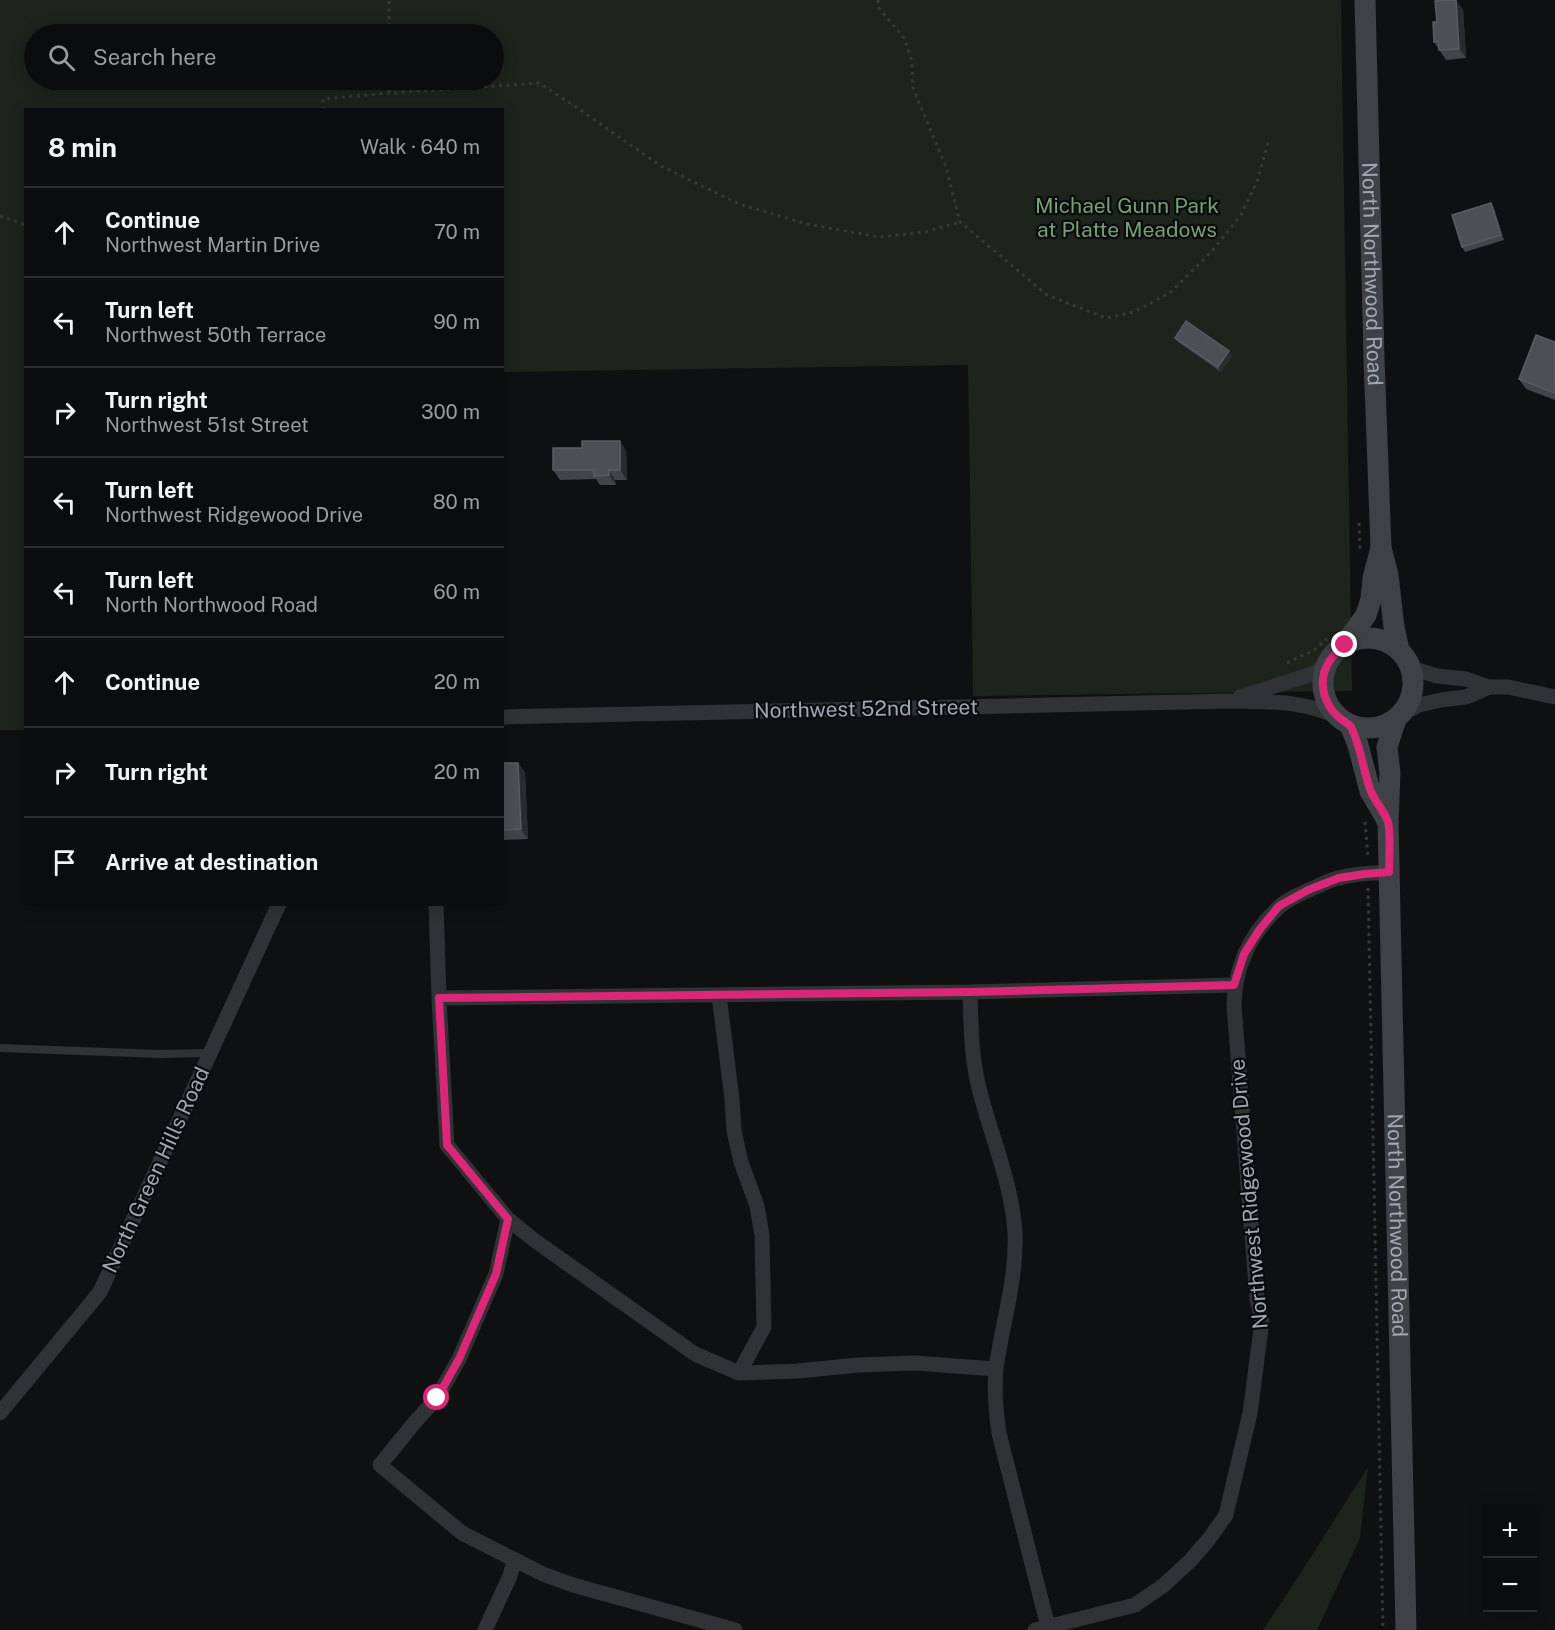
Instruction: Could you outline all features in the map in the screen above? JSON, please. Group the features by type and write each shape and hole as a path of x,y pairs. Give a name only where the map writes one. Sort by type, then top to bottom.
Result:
{"street":[{"name":"North Northwood Road","path":"1365,0 1381,548 1388,575 1399,650"},
{"name":"North Northwood Road","path":"1345,645 1366,615 1381,548"},
{"path":"1399,716 1409,703 1414,680 1406,658 1399,650 1386,642 1372,639 1357,640 1335,652 1324,675 1323,687 1326,699 1331,710 1345,721 1362,728 1375,728 1388,724 1419,705 1466,697 1489,687"},
{"name":"Northwest 52nd Street","path":"1229,701 1315,673 1328,663"},
{"path":"1411,668 1437,676 1466,679 1489,687 1508,687 1555,698"},
{"name":"Northwest 52nd Street","path":"504,717 1229,701 1298,704 1322,710 1345,721"},
{"name":"North Northwood Road","path":"1399,716 1386,747 1390,773 1388,822 1406,1630"},
{"name":"North Northwood Road","path":"1345,721 1358,745 1370,791 1388,822"},
{"name":"Northwest Ridgewood Drive","path":"1042,1628 1135,1605 1164,1585 1191,1560 1226,1515 1250,1413 1263,1321 1257,1299 1234,985 1244,954 1260,929 1279,906 1308,890 1339,878 1389,872"},
{"name":"North Green Hills Road","path":"0,1413 100,1292 278,906"},
{"path":"436,906 447,1145 508,1219 534,1240 695,1354 739,1373 798,1371 858,1365 915,1364 996,1369"},
{"path":"439,998 970,992 1234,985"},
{"path":"970,992 971,1051 979,1090 1009,1189 1015,1233 1015,1262 996,1369 999,1433 1042,1628"},
{"path":"719,995 734,1131 741,1162 757,1206 762,1234 764,1327 739,1373"},
{"path":"508,1219 496,1274 459,1359 437,1398 380,1465 462,1533 543,1574 573,1585 735,1630"},
{"path":"485,1630 510,1576 514,1560"}],"lane":[{"path":"0,1048 160,1054 210,1053"}],"path":[{"path":"389,0 389,24"},
{"path":"878,0 879,7 904,38 912,61 913,88 946,167 960,222 1047,295 1106,318 1134,312 1171,292 1212,251 1240,215 1258,179 1268,142"},
{"path":"504,85 539,83 661,166 739,204 807,224 879,237 925,232 960,222"},
{"path":"323,108 323,99 434,90"},
{"path":"0,216 24,224"}],"green space":[{"name":"Michael Gunn Park at Platte Meadows","path":"0,0 1341,0 1352,691 973,696 968,365 504,372 504,108 24,108 24,730 0,730"},
{"path":"1368,1467 1360,1538 1317,1630 1263,1630 1291,1588"}],"building":[{"path":"1456,0 1459,49 1439,50 1438,41 1434,42 1433,22 1437,22 1435,1"},
{"path":"1491,203 1501,235 1462,247 1452,215"},
{"path":"1186,321 1229,351 1218,367 1175,338"},
{"path":"1536,335 1555,342 1555,393 1519,379"},
{"path":"582,441 620,441 620,470 609,470 609,475 594,476 594,470 553,470 553,448 582,448"},
{"path":"504,763 518,763 521,829 504,830"}],"route":[{"path":"437,1398 459,1359 496,1274 508,1219 447,1145 439,998 970,992 1234,985 1244,954 1260,929 1279,906 1308,890 1339,878 1389,872 1388,822 1370,791 1350,724 1331,710 1323,687 1328,663 1335,652 1345,645"}]}
